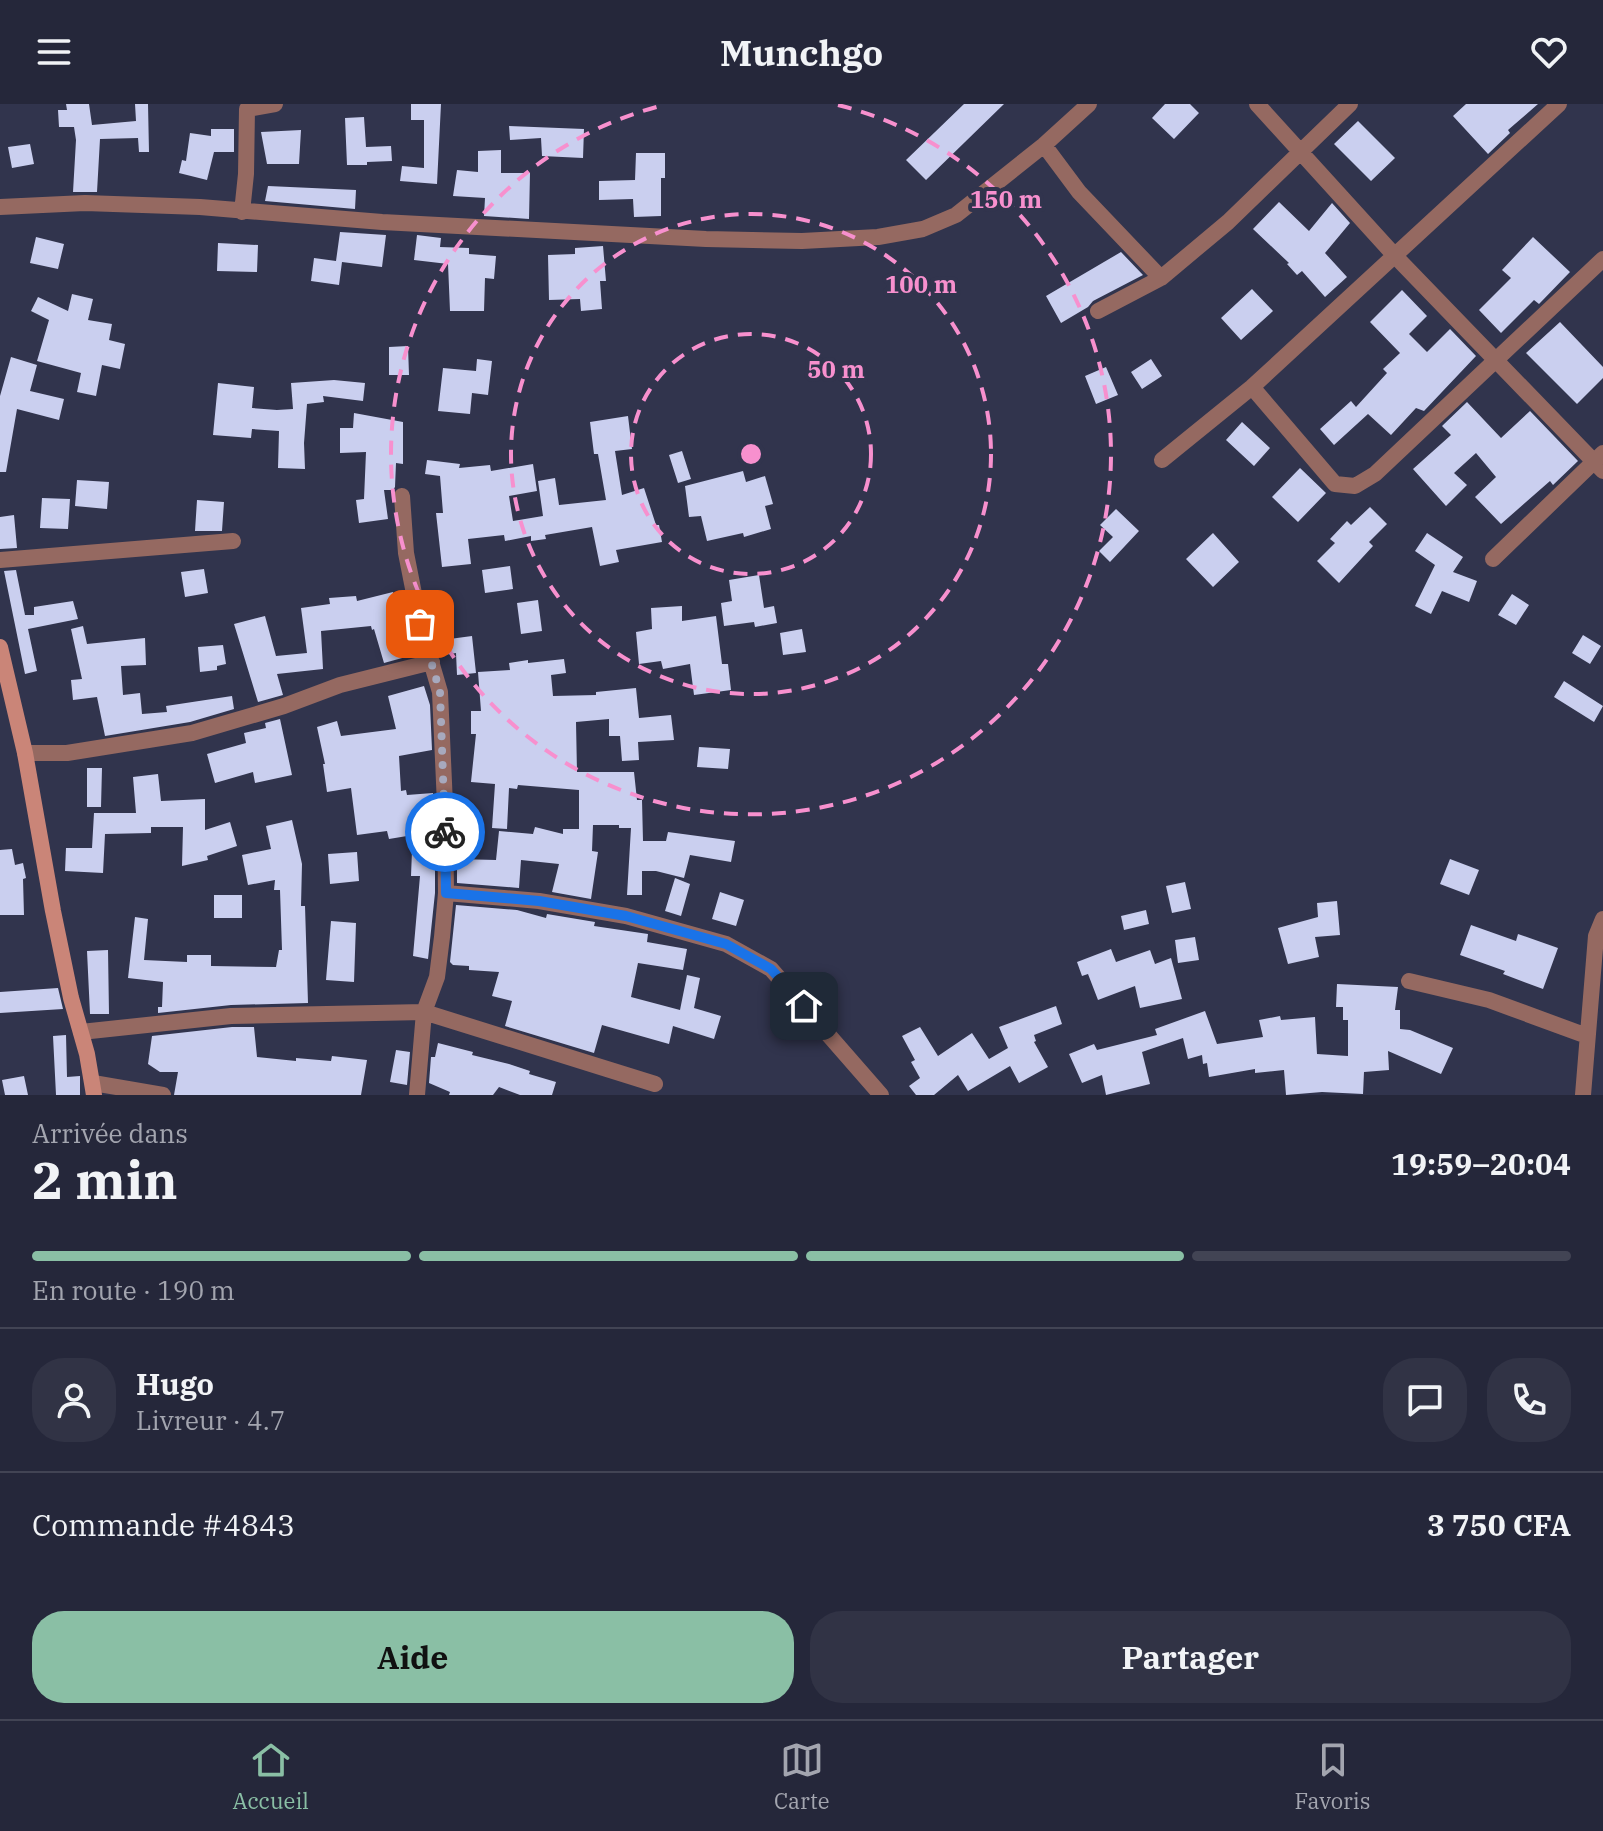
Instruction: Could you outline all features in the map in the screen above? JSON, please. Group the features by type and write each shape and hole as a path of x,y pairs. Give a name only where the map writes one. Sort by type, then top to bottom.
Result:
{"street":[{"path":"242,212 246,174 246,107 275,104"},
{"path":"0,207 85,203 200,207 706,239 802,241 878,237 923,229 956,215 1044,145 1089,104"},
{"path":"1257,104 1298,153 1395,256 1600,462 1493,559"},
{"path":"1098,311 1161,278 1228,222 1350,104"},
{"path":"1162,460 1252,387 1559,104"},
{"path":"1044,145 1079,192 1161,278"},
{"path":"1252,387 1335,484 1355,486 1375,474 1603,259"},
{"path":"402,496 406,553 420,624 440,692 443,723 446,893 437,977 424,1012 417,1095"},
{"path":"0,560 233,541"},
{"path":"0,647 25,753 53,911 94,1089 163,1095"},
{"path":"25,753 67,753 192,733 284,706 340,685 432,662"},
{"path":"446,893 539,901 626,916 726,944 771,969 881,1095"},
{"path":"1583,1095 1596,936 1603,919"},
{"path":"1409,981 1489,1000 1587,1036"},
{"path":"81,1032 231,1016 424,1012 655,1084"}],"building":[{"path":"66,104 89,104 92,125 136,121 135,104 148,104 149,152 139,152 138,138 100,139 97,192 73,192 74,127 59,127 58,110 67,110"},
{"path":"411,104 441,104 437,184 400,181 402,166 424,168 424,120 411,120"},
{"path":"964,104 1004,104 926,180 906,160"},
{"path":"1165,104 1190,104 1199,113 1174,139 1152,118"},
{"path":"1466,104 1538,104 1508,130 1510,133 1488,154 1453,116"},
{"path":"364,117 366,147 391,146 392,161 347,165 345,118"},
{"path":"1358,121 1395,158 1371,181 1334,144"},
{"path":"509,126 584,129 583,158 542,156 541,138 510,140"},
{"path":"211,129 234,129 234,152 214,152 207,180 179,173 182,160 186,161 190,133 211,136"},
{"path":"301,130 299,164 267,164 261,132"},
{"path":"30,144 34,164 12,168 8,147"},
{"path":"501,150 501,173 530,173 529,219 484,216 485,198 453,196 457,170 478,172 478,151"},
{"path":"636,153 665,153 665,178 661,178 661,216 634,217 633,199 599,200 599,181 635,180"},
{"path":"268,186 356,190 355,209 265,201"},
{"path":"1279,202 1309,231 1332,203 1350,223 1325,253 1347,277 1325,297 1302,271 1297,275 1289,263 1253,229"},
{"path":"340,232 386,235 382,267 342,262 339,285 311,281 314,258 336,261"},
{"path":"417,235 441,238 440,247 469,248 469,254 496,256 494,279 485,278 484,311 450,311 448,264 414,260"},
{"path":"36,237 64,244 58,269 30,263"},
{"path":"1533,237 1570,272 1539,304 1534,300 1501,333 1479,310 1511,278 1502,270"},
{"path":"218,243 258,245 257,272 217,271"},
{"path":"603,246 606,281 600,281 602,309 581,311 580,299 549,300 548,255 575,254 575,248"},
{"path":"1121,252 1143,275 1093,301 1061,323 1046,296"},
{"path":"1252,289 1273,311 1241,340 1221,318"},
{"path":"1402,290 1427,316 1409,334 1427,352 1450,329 1476,356 1424,411 1416,408 1391,435 1368,414 1334,445 1320,429 1351,401 1356,407 1387,373 1383,369 1400,353 1370,322"},
{"path":"72,294 93,299 88,320 112,324 109,340 125,344 120,369 102,365 96,396 77,392 81,373 37,361 49,320 31,311 38,297 68,311"},
{"path":"1560,322 1603,367 1603,378 1577,404 1526,353"},
{"path":"408,346 409,375 389,375 389,347"},
{"path":"11,357 37,365 30,391 64,399 59,420 17,409 6,472 0,472 0,396"},
{"path":"477,359 492,361 488,395 472,393 470,414 438,411 443,368 476,371"},
{"path":"1151,359 1162,376 1142,389 1131,372"},
{"path":"1106,367 1118,395 1096,404 1085,376"},
{"path":"334,380 365,383 363,401 323,396 324,402 307,404 305,469 278,468 279,431 252,429 251,438 213,435 218,383 254,387 252,408 277,410 293,409 291,383"},
{"path":"1467,402 1501,438 1530,411 1578,461 1553,485 1550,481 1501,524 1475,497 1496,477 1476,453 1454,473 1467,485 1446,506 1413,469 1451,435 1442,426"},
{"path":"354,413 403,422 403,464 396,463 393,490 384,490 388,519 359,523 356,500 364,499 366,452 340,453 340,428 353,428"},
{"path":"628,416 632,449 615,451 622,495 644,488 656,525 659,525 662,542 616,550 619,562 600,566 592,527 545,535 546,539 531,541 531,536 505,541 504,535 468,539 471,564 442,567 436,513 443,513 440,476 425,474 427,460 460,464 459,468 490,465 491,471 533,464 537,491 509,496 513,521 543,516 538,481 555,478 559,505 606,500 598,454 594,454 590,422"},
{"path":"1242,422 1270,448 1254,466 1226,440"},
{"path":"682,451 691,479 678,483 669,455"},
{"path":"1300,468 1326,493 1298,522 1272,497"},
{"path":"743,471 746,482 765,476 773,504 765,506 771,529 744,537 743,533 707,541 701,516 689,517 685,486"},
{"path":"77,480 109,482 107,509 75,506"},
{"path":"42,498 70,499 68,529 40,528"},
{"path":"197,500 224,502 222,531 195,531"},
{"path":"1370,507 1387,524 1369,542 1373,546 1339,583 1317,561 1335,543 1330,539 1347,521 1351,525"},
{"path":"1116,509 1139,531 1110,562 1099,551 1113,537 1100,525"},
{"path":"14,515 17,548 0,549 0,517"},
{"path":"1213,533 1239,562 1213,587 1186,559"},
{"path":"1427,533 1463,557 1453,572 1477,581 1469,602 1442,591 1431,614 1415,606 1435,565 1415,551"},
{"path":"510,566 513,589 485,593 482,570"},
{"path":"204,569 208,593 185,597 181,572"},
{"path":"16,570 25,615 34,615 34,607 73,601 78,619 28,629 37,671 25,674 4,571"},
{"path":"759,575 764,608 774,606 777,623 755,627 754,622 724,626 721,603 732,601 729,580"},
{"path":"393,592 401,627 405,626 413,655 384,663 371,626 321,631 323,669 277,674 283,695 258,702 234,624 265,616 276,656 307,653 301,608 330,604 329,598 356,596 357,601"},
{"path":"1512,594 1529,605 1516,625 1498,615"},
{"path":"538,600 542,631 521,634 517,603"},
{"path":"682,606 682,621 716,616 722,664 728,664 731,690 694,695 690,664 663,669 661,661 639,664 636,632 652,629 651,608"},
{"path":"83,626 87,644 145,638 146,665 121,666 123,695 140,693 142,714 167,712 166,706 232,696 234,709 190,722 105,736 97,697 73,700 71,680 82,679 71,629"},
{"path":"802,629 806,652 783,655 780,633"},
{"path":"1583,635 1601,646 1590,664 1572,653"},
{"path":"472,636 476,673 457,675 456,653 444,655 442,640"},
{"path":"223,645 226,664 217,666 217,670 200,672 198,647"},
{"path":"564,659 566,673 551,675 553,696 596,695 596,692 636,688 639,718 671,715 674,740 638,742 639,760 622,761 620,736 609,736 609,719 576,722 577,772 634,772 637,800 642,800 643,841 666,841 668,832 735,841 731,862 690,855 684,878 642,871 642,895 627,895 631,828 593,825 592,851 598,852 591,899 552,892 559,864 521,860 519,888 457,883 457,859 496,860 499,831 533,834 535,827 563,834 563,829 579,829 579,790 518,785 517,789 509,788 507,829 492,828 495,784 471,782 476,734 471,734 471,711 481,711 478,672 510,670 509,663 528,660 528,663"},
{"path":"1564,681 1603,706 1594,722 1554,697"},
{"path":"424,686 430,705 432,750 399,756 401,791 406,790 407,795 433,793 434,824 411,825 413,835 389,839 387,831 357,835 351,788 327,792 317,727 337,721 341,736 396,729 388,696"},
{"path":"280,719 292,775 255,783 253,772 215,783 207,754 246,743 244,733 266,728 265,723"},
{"path":"699,747 730,749 728,769 697,767"},
{"path":"87,768 102,768 101,807 87,807"},
{"path":"158,774 161,801 205,799 205,830 230,822 237,846 207,856 208,860 182,866 183,827 151,827 151,833 105,834 103,873 65,871 66,848 92,848 94,813 136,813 133,777"},
{"path":"292,820 302,864 301,906 305,906 308,1003 231,1005 158,1013 158,1007 162,1007 163,982 128,978 135,917 148,919 144,960 187,962 187,955 211,955 211,966 276,967 279,950 282,950 280,890 274,890 275,880 248,885 242,855 271,849 266,826"},
{"path":"12,849 15,865 23,863 26,878 23,879 24,915 0,915 0,850"},
{"path":"412,851 435,852 435,893 428,959 413,956 420,876 411,876"},
{"path":"357,852 359,881 330,884 328,854"},
{"path":"1450,859 1479,870 1469,895 1440,884"},
{"path":"675,878 690,884 681,916 665,911"},
{"path":"1185,882 1191,909 1172,913 1166,886"},
{"path":"720,892 744,900 736,926 712,919"},
{"path":"214,895 242,895 242,918 214,918"},
{"path":"1337,901 1340,935 1315,937 1319,957 1288,964 1278,928 1318,917 1317,903"},
{"path":"456,905 517,910 546,918 547,914 595,922 594,926 648,934 647,942 687,949 683,970 638,963 631,997 680,1010 687,975 700,978 694,1008 721,1016 714,1039 673,1026 669,1044 602,1025 594,1053 505,1026 512,1001 492,996 499,972 469,970 469,966 450,962"},
{"path":"1146,910 1149,924 1124,930 1121,916"},
{"path":"331,921 356,923 354,982 326,980"},
{"path":"1471,925 1516,941 1518,934 1558,948 1543,989 1460,955"},
{"path":"1195,937 1199,960 1178,963 1175,940"},
{"path":"1111,949 1116,962 1150,950 1155,964 1171,958 1182,999 1140,1008 1135,986 1098,1000 1088,974 1082,976 1077,962"},
{"path":"108,950 109,1014 90,1014 87,951"},
{"path":"1337,984 1398,987 1395,1010 1400,1010 1400,1029 1410,1030 1453,1048 1441,1074 1388,1051 1389,1070 1364,1072 1363,1094 1322,1092 1286,1095 1284,1070 1255,1073 1255,1069 1209,1077 1202,1055 1188,1059 1183,1038 1142,1052 1150,1084 1106,1095 1102,1075 1082,1083 1069,1054 1094,1044 1097,1050 1157,1035 1155,1029 1205,1011 1217,1044 1263,1037 1259,1020 1280,1016 1281,1020 1315,1017 1317,1054 1348,1056 1348,1020 1343,1020 1343,1007 1336,1007"},
{"path":"58,988 63,1009 0,1013 0,992"},
{"path":"1056,1006 1062,1024 1034,1035 1034,1042 1048,1067 1019,1083 1010,1066 968,1091 958,1075 934,1095 916,1095 909,1086 920,1078 911,1062 915,1060 902,1036 920,1027 938,1056 972,1033 989,1059 1008,1048 999,1027"},
{"path":"254,1027 257,1057 331,1061 332,1056 367,1060 361,1095 174,1095 178,1072 160,1072 148,1064 152,1036"},
{"path":"66,1035 67,1077 80,1076 80,1095 56,1095 53,1036"},
{"path":"438,1043 473,1052 472,1055 509,1064 556,1082 552,1095 520,1095 499,1087 493,1095 449,1095 450,1092 429,1083 431,1057 435,1057"},
{"path":"396,1050 410,1052 407,1085 390,1082"},
{"path":"24,1076 28,1095 5,1095 2,1080"}],"way so far":[{"path":"420,624 440,692 445,832"}],"route":[{"path":"445,832 446,893 539,901 626,916 726,944 771,969 804,1006"}]}
